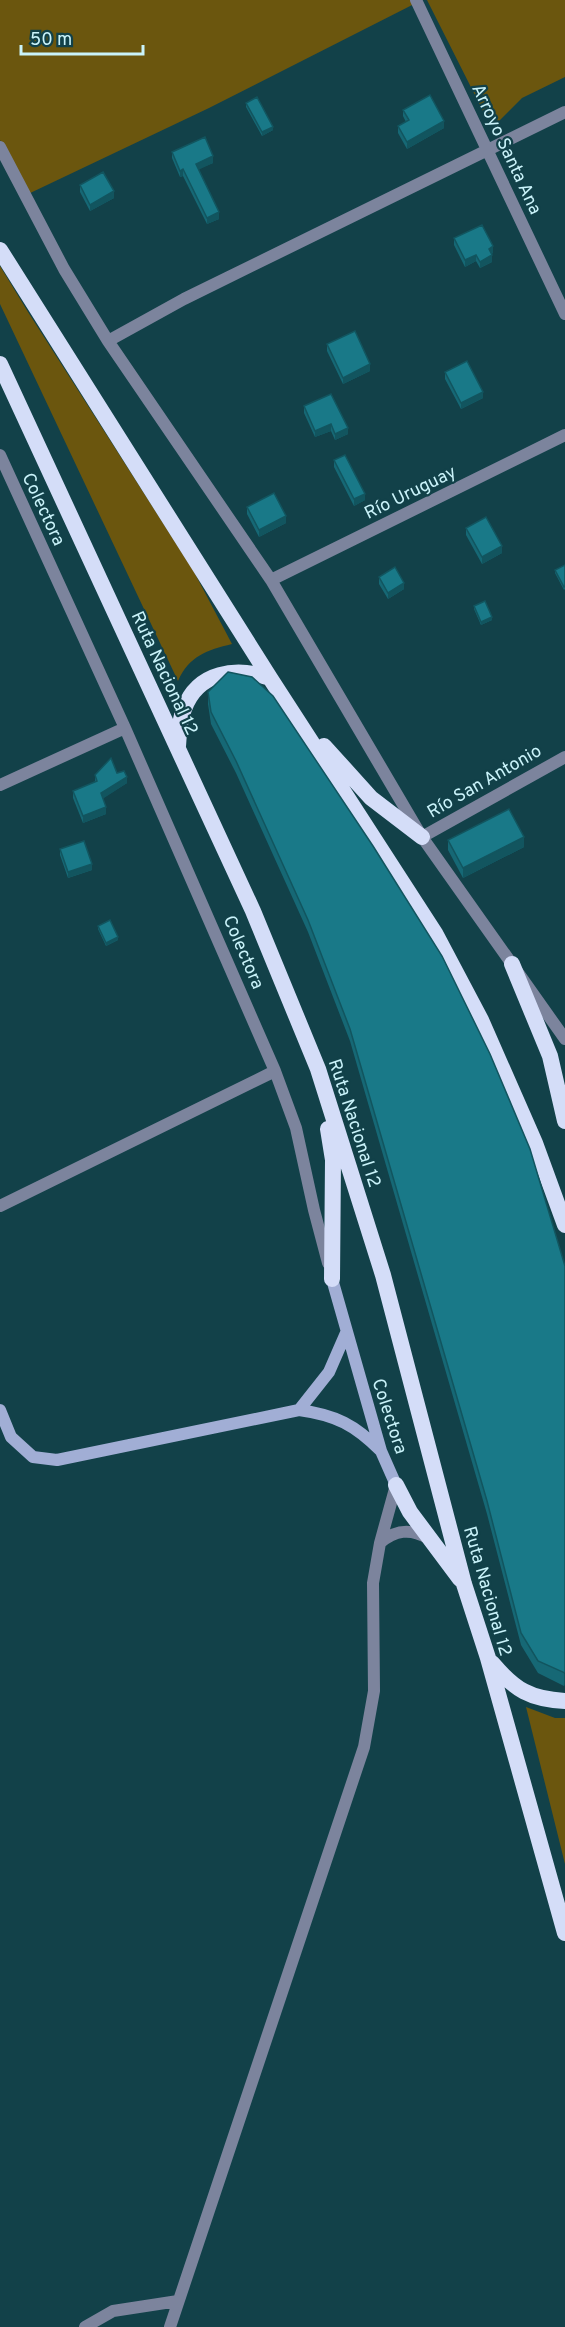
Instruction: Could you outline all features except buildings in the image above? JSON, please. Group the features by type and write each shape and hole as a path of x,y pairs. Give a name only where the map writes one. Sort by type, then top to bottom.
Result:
{"highway":[{"path":"0,250 270,678 435,933 481,1020 535,1143 565,1225"},
{"name":"Ruta Nacional 12","path":"0,364 253,911 318,1068 383,1275 464,1584 488,1658 565,1933"},
{"path":"178,748 184,708 195,690 211,678 230,672 250,671 270,678"},
{"path":"291,710 371,798 422,837"},
{"path":"512,964 550,1056 565,1121"},
{"path":"318,1068 333,1160 332,1279"},
{"path":"396,1485 428,1538 464,1584"},
{"path":"488,1658 511,1684 542,1699 565,1701"}],"main road":[{"name":"Colectora","path":"332,1279 381,1451 396,1485"},
{"path":"299,1410 329,1372 346,1333"},
{"path":"0,1410 11,1437 33,1457 57,1460 299,1410 322,1413 344,1421 364,1434 381,1451"}],"street":[{"name":"Arroyo Santa Ana","path":"416,0 565,314"},
{"path":"108,341 184,299 565,112"},
{"path":"0,147 64,269 108,341 271,580 422,837 565,1039"},
{"name":"Río Uruguay","path":"271,580 565,435"},
{"name":"Colectora","path":"0,455 125,728 275,1071 296,1128 332,1279"},
{"path":"0,785 125,728"},
{"name":"Río San Antonio","path":"422,837 565,756"},
{"path":"0,1206 275,1071"},
{"path":"170,2327 364,1747 374,1690 373,1583 380,1543 396,1485"},
{"path":"380,1543 398,1532 419,1533 428,1538"},
{"path":"85,2327 113,2311 178,2301"}],"shaded area":[{"path":"0,0 422,0 209,108 26,195 0,140"},
{"path":"427,0 565,0 565,77 522,98 496,124 487,119"},
{"path":"0,266 193,570 232,644 200,655 182,672 178,681 0,304"},
{"path":"526,1707 555,1718 565,1718 565,1864"}]}
